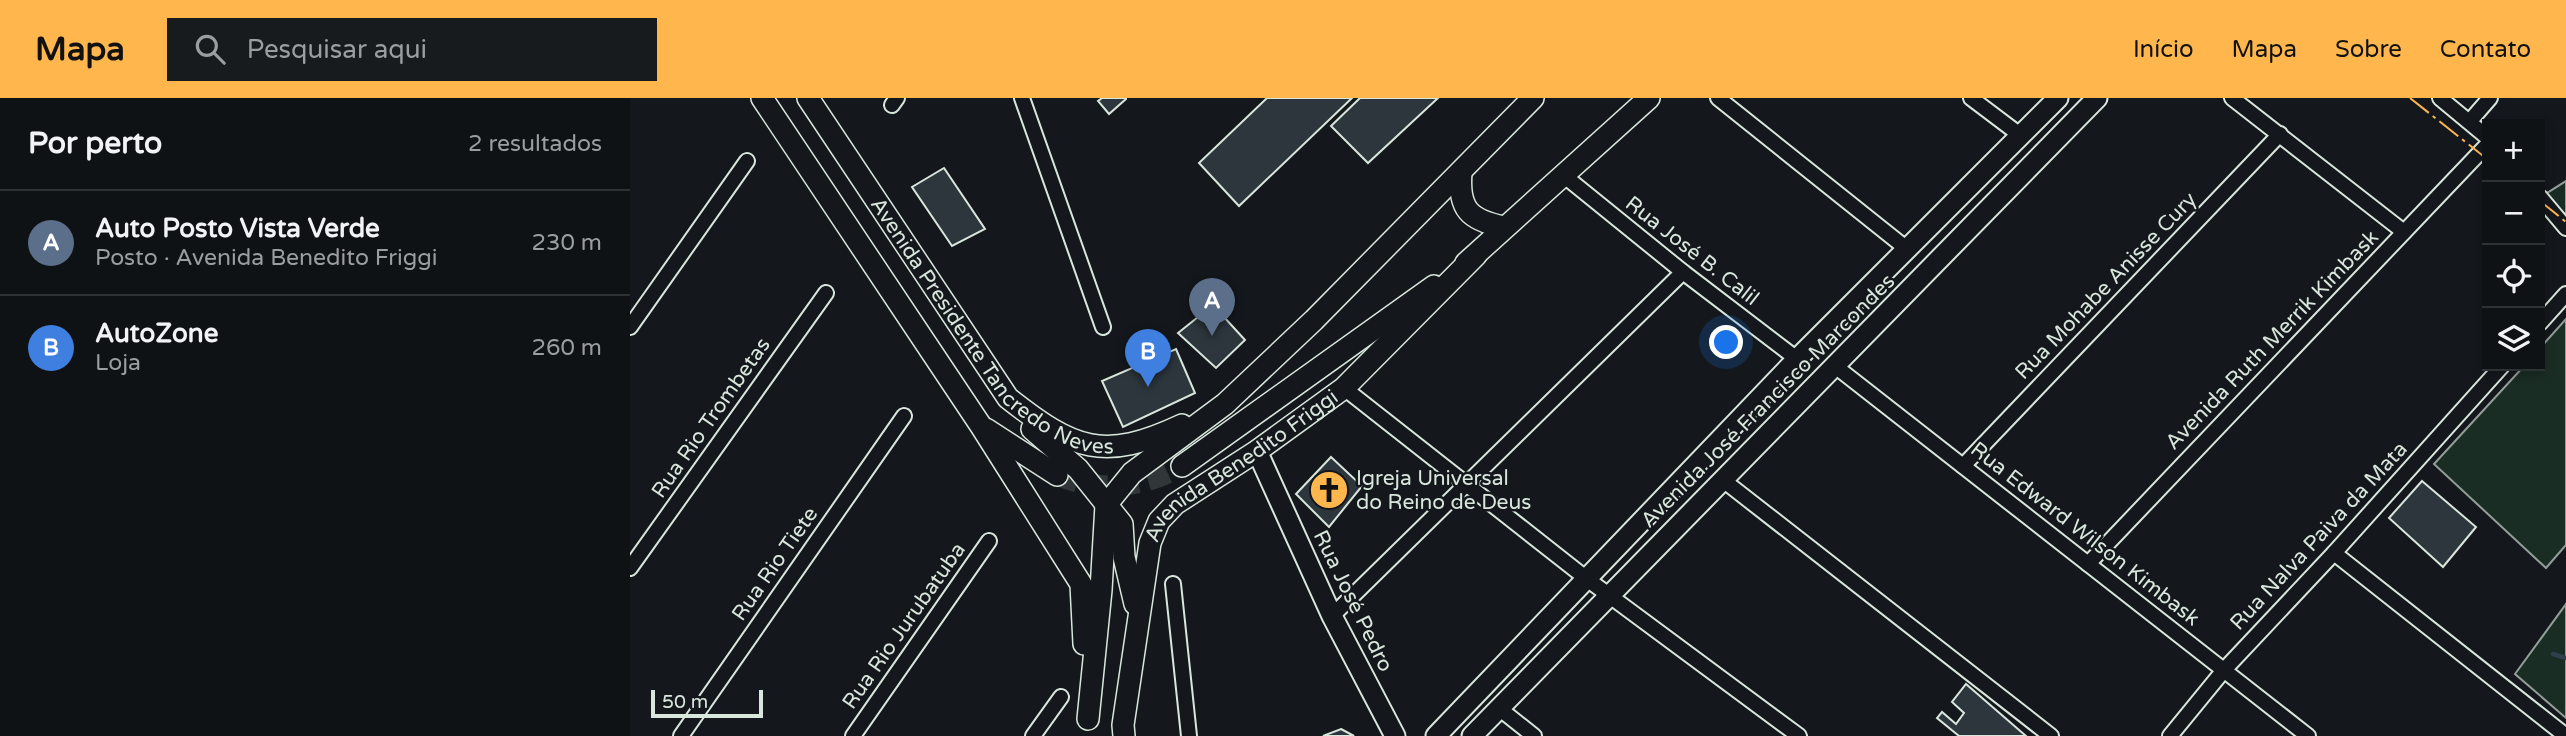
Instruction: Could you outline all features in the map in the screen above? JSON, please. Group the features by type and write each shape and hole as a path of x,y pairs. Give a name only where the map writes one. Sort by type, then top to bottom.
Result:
{"main road":[{"name":"Avenida Presidente Tancredo Neves","path":"762,98 982,426 1081,584 1089,728"},
{"name":"Avenida Presidente Tancredo Neves","path":"808,98 1008,398 1056,433 1079,443 1102,447 1135,443 1162,435 1225,404"},
{"name":"Avenida Benedito Friggi","path":"1124,736 1123,724 1150,543 1159,521 1175,504 1257,451 1344,388 1504,227 1649,98"},
{"path":"1089,728 1106,505 1132,473 1225,404 1314,320 1461,172 1528,100"},
{"path":"1461,172 1463,203 1471,216 1485,223 1504,227"},
{"name":"Avenida Benedito Friggi","path":"1182,466 1476,255"},
{"path":"1008,398 1030,428 1078,468 1122,524 1124,557 1138,617"},
{"name":"Avenida Presidente Tancredo Neves","path":"982,426 1057,474"}],"street":[{"path":"1022,98 1103,327"},
{"path":"1718,98 1907,249"},
{"path":"1971,98 2020,135"},
{"name":"Avenida José Francisco Marcondes","path":"1436,736 1797,359 2058,98"},
{"name":"Avenida José Francisco Marcondes","path":"1472,736 2097,98"},
{"path":"2232,98 2404,232"},
{"path":"2440,98 2482,132"},
{"path":"2470,121 2490,98"},
{"name":"Rua Mohabe Anisse Cury","path":"1963,466 2280,134"},
{"name":"Avenida Ruth Merrik Kimbask","path":"2088,564 2482,150"},
{"path":"630,327 747,161"},
{"name":"Rua José B. Calil","path":"1562,174 1683,272 1797,359"},
{"path":"2545,203 2566,228"},
{"path":"1332,616 1683,272"},
{"name":"Rua Rio Trombetas","path":"630,568 826,293"},
{"path":"2545,317 2566,294"},
{"name":"Rua Edward Wilson Kimbask","path":"1835,366 2308,736"},
{"name":"Rua Nalva Paiva da Mata","path":"2169,736 2224,670 2334,553 2498,371"},
{"path":"1344,388 1587,579 1799,736"},
{"name":"Rua Rio Tiete","path":"681,736 904,416"},
{"name":"Rua José Pedro","path":"1257,451 1332,616 1393,734"},
{"path":"1723,480 2051,736"},
{"name":"Rua Rio Jurubatuba","path":"853,736 989,541"},
{"path":"2334,553 2566,736"},
{"path":"1173,584 1189,736"},
{"path":"1033,736 1061,697"},
{"path":"1500,709 1534,736"}],"green space":[{"path":"2566,181 2566,215 2545,196"},
{"path":"2566,319 2566,545 2546,568 2434,464 2519,371 2545,371 2545,342"},
{"path":"2566,604 2566,718 2515,674"}],"building":[{"path":"1102,98 1126,99 1109,114 1098,101"},
{"path":"1267,98 1352,98 1239,206 1199,163"},
{"path":"1360,98 1438,98 1368,163 1331,126"},
{"path":"944,168 985,229 952,246 912,187"},
{"path":"1213,305 1245,340 1216,368 1178,333"},
{"path":"1176,349 1195,393 1123,427 1102,381"},
{"name":"Igreja Universal do Reino de Deus","path":"1331,457 1362,486 1329,527 1296,494"},
{"path":"2422,481 2476,527 2443,567 2389,518"},
{"path":"1966,684 2026,736 1959,736 1937,718 1942,712 1956,724 1964,713 1952,702"},
{"path":"1341,729 1354,736 1323,736"}],"waterway":[{"path":"2553,654 2566,658"}],"tunnel":[{"path":"1057,475 1089,484 1121,486 1152,479 1182,466"}],"power":[{"path":"2410,98 2482,155"},
{"path":"2545,205 2566,222"}],"place":[{"name":"Auto Posto Vista Verde","path":"1212,336"},
{"name":"AutoZone","path":"1148,387"},
{"name":"Igreja Universal do Reino de Deus","path":"1329,490"}]}
